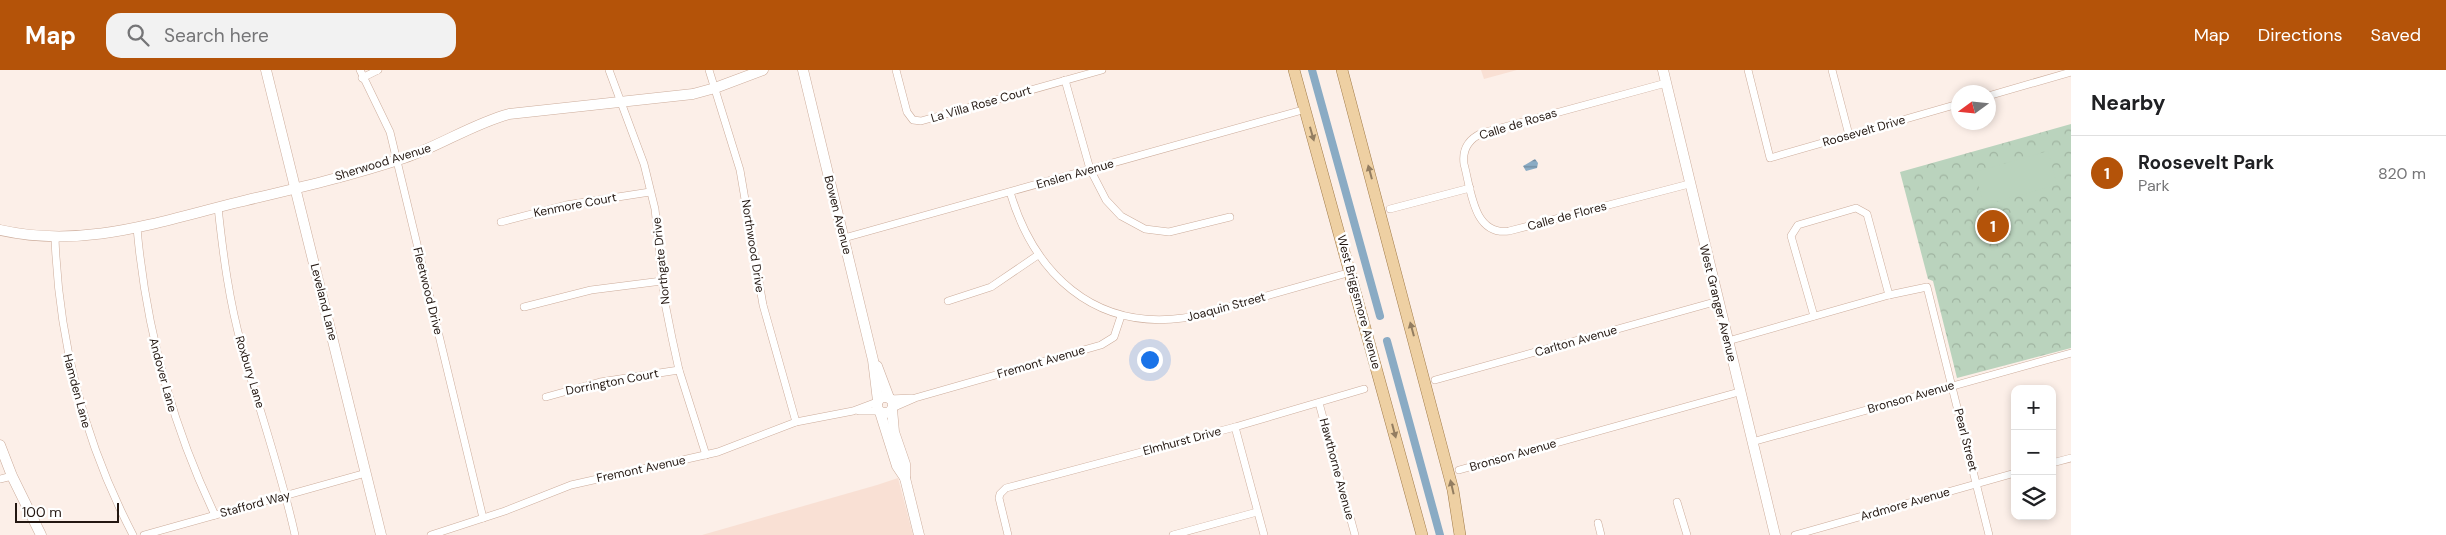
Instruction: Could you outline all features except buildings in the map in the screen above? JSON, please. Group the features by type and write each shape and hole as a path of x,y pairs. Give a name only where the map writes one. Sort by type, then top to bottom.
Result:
{"main road":[{"name":"West Briggsmore Avenue","path":"1294,70 1352,272 1422,535"},
{"path":"1342,70 1453,490 1460,535"}],"street":[{"name":"Leveland Lane","path":"266,70 381,535"},
{"path":"361,74 378,70"},
{"name":"Northgate Drive","path":"609,70 644,164 655,209 662,281 679,370 706,455"},
{"name":"Northwood Drive","path":"708,70 740,170 763,305 796,422"},
{"name":"Sherwood Avenue","path":"0,230 56,238 88,237 137,228 296,188 397,160 429,148 481,123 508,114 693,94 763,70"},
{"name":"Bowen Avenue","path":"803,70 874,360 891,403 894,432 905,464 905,478 919,535"},
{"name":"La Villa Rose Court","path":"896,70 907,112 916,121 1102,70"},
{"name":"West Granger Avenue","path":"1663,70 1739,392 1775,535"},
{"name":"Roosevelt Drive","path":"1748,70 1770,158 1951,106"},
{"path":"1832,70 1849,135"},
{"path":"1996,94 2071,72"},
{"name":"Fleetwood Drive","path":"361,74 385,119 397,160 483,518"},
{"path":"1066,80 1090,170 1113,209 1128,221 1145,229 1164,232 1181,230 1230,217"},
{"name":"Calle de Rosas","path":"1470,188 1464,156 1467,145 1477,135 1666,83"},
{"name":"Enslen Avenue","path":"844,238 1306,109"},
{"name":"Calle de Flores","path":"1470,188 1482,222 1491,229 1502,232 1689,184"},
{"path":"1390,209 1470,188"},
{"name":"Kenmore Court","path":"501,222 566,205 650,192"},
{"name":"Joaquin Street","path":"1010,192 1021,227 1038,256 1050,270 1074,292 1122,316 1182,318 1352,272"},
{"name":"Roxbury Lane","path":"218,207 233,310 286,496 295,535"},
{"path":"1728,341 1814,316 1889,294 1867,214 1861,209 1856,208 1798,224 1791,236 1814,316"},
{"name":"Andover Lane","path":"137,228 145,297 162,376 182,437 215,515"},
{"name":"Hamden Lane","path":"56,238 62,326 75,389 105,477 133,535"},
{"path":"948,300 992,287 1038,256"},
{"path":"524,307 591,290 662,281"},
{"name":"Pearl Street","path":"1889,294 1926,287 1989,535"},
{"name":"Carlton Avenue","path":"1435,380 1718,301"},
{"name":"Fremont Avenue","path":"891,403 915,398 1101,345 1114,337 1122,316"},
{"name":"Bronson Avenue","path":"1752,442 2071,353"},
{"name":"Bowen Avenue","path":"874,360 878,407 897,466 905,478"},
{"name":"Dorrington Court","path":"546,397 600,382 679,370"},
{"name":"Elmhurst Drive","path":"1008,535 999,503 1000,494 1010,487 1235,427 1364,389"},
{"name":"Bronson Avenue","path":"1459,470 1739,392"},
{"path":"881,397 891,403 887,413 878,407 881,397"},
{"name":"Hawthorne Avenue","path":"1319,403 1355,535"},
{"name":"Fremont Avenue","path":"431,535 571,486 706,455 796,422 878,407"},
{"path":"1235,427 1264,535"},
{"path":"0,445 12,476 41,535"},
{"path":"2056,462 2071,458"},
{"name":"Stafford Way","path":"144,535 366,473"},
{"name":"Ardmore Avenue","path":"1795,535 2011,474"},
{"path":"0,479 12,476"},
{"path":"1677,502 1687,535"},
{"path":"1173,535 1257,512"},
{"path":"1598,523 1601,535"}],"shaded area":[{"path":"1481,70 1517,70 1484,79"},
{"path":"898,478 913,535 702,535 877,485"}],"green space":[{"path":"2071,124 2071,348 1957,378 1933,281 1928,279 1900,172"},
{"path":"2048,151 2057,185 1984,205 1975,172"}],"water":[{"path":"1535,159 1538,163 1537,168 1526,171 1523,166"}],"waterway":[{"path":"1312,70 1380,316"},
{"path":"1387,341 1440,535"}],"place":[{"name":"Roosevelt Park","path":"1993,226"}]}
